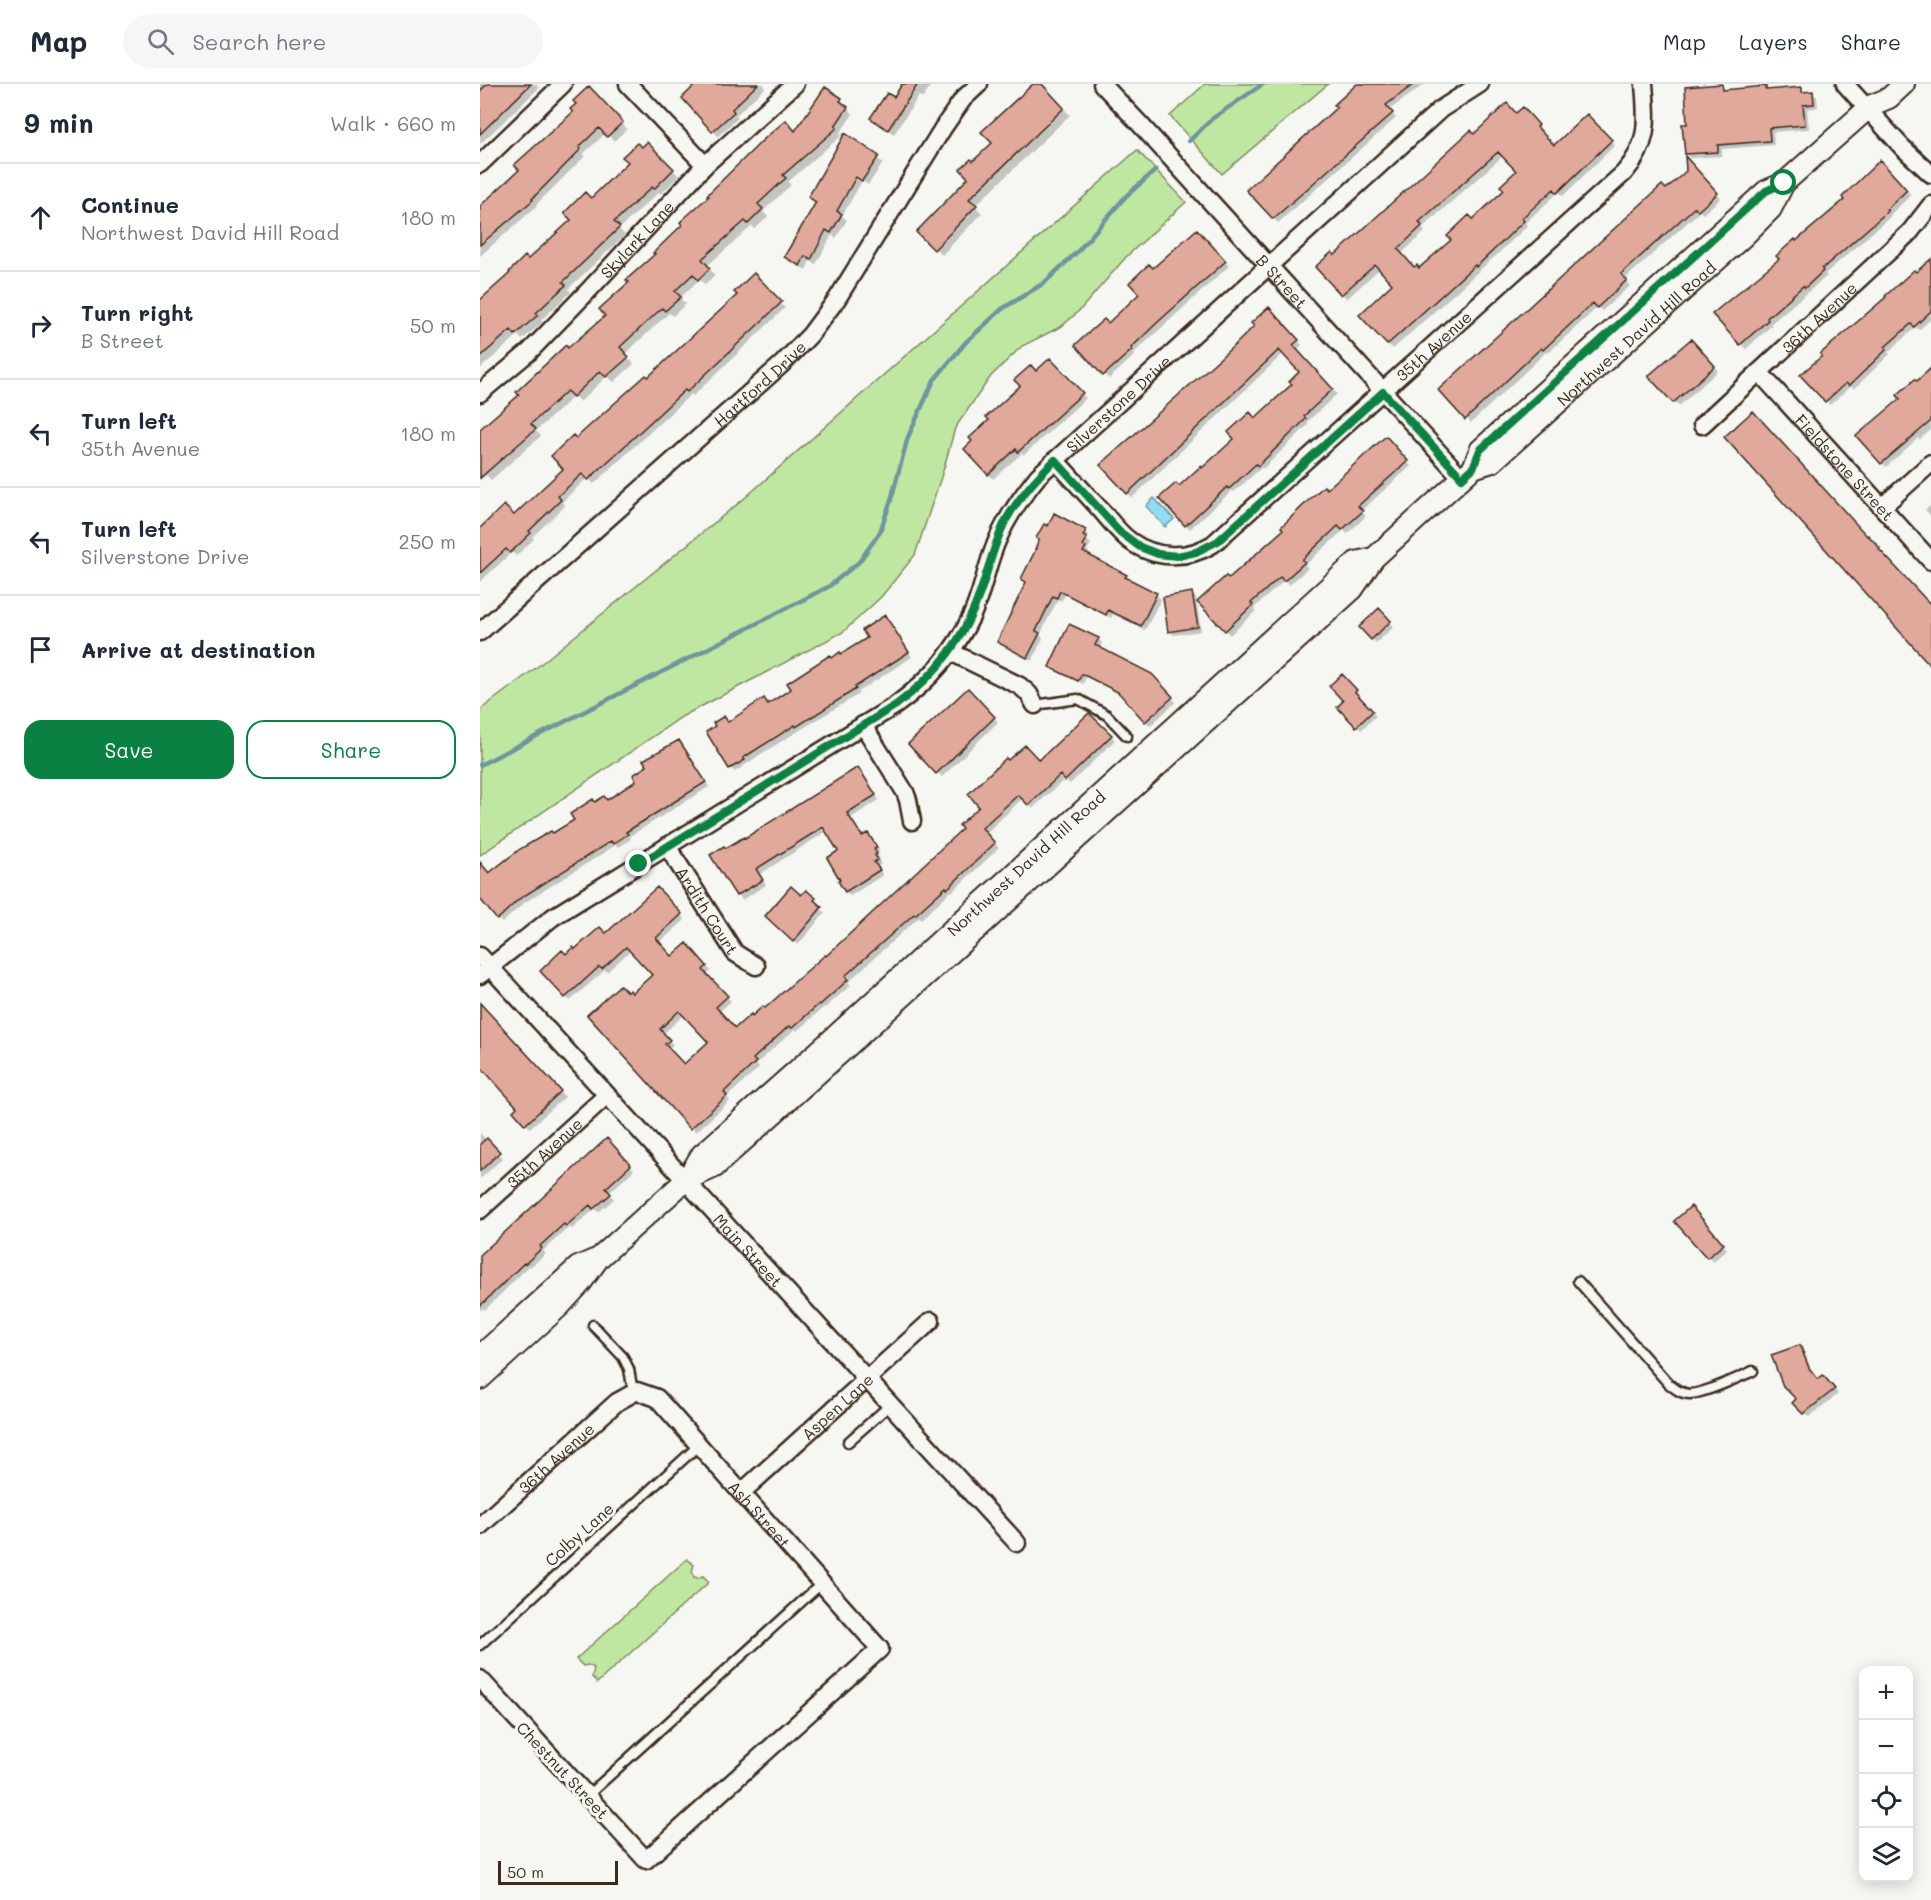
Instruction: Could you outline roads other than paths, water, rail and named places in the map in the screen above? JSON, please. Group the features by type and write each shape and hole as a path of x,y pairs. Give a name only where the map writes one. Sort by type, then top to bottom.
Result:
{"street":[{"path":"480,164 563,84"},
{"path":"628,84 705,165"},
{"name":"Skylark Lane","path":"480,393 529,352 705,165 795,84"},
{"name":"Hartford Drive","path":"480,632 782,364 810,335 837,299 943,128 963,99 979,84"},
{"name":"B Street","path":"1102,84 1383,392 1467,473"},
{"name":"Silverstone Drive","path":"483,966 553,917 908,696 929,678 951,652 972,614 991,556 1006,521 1026,490 1055,460 1441,109 1480,84"},
{"name":"35th Avenue","path":"1055,460 1120,532 1135,544 1158,554 1177,556 1208,548 1632,165 1641,147 1646,129 1644,84"},
{"path":"1845,84 1870,107 1902,147 1931,174"},
{"name":"Northwest David Hill Road","path":"1870,107 1885,84"},
{"name":"Northwest David Hill Road","path":"480,1379 560,1306 599,1258 686,1180 715,1167 1353,589 1374,558 1467,473 1492,462 1735,244 1771,209 1784,183 1870,107 1889,98 1904,84"},
{"name":"36th Avenue","path":"1702,425 1910,232 1931,205"},
{"name":"Fieldstone Street","path":"1759,372 1931,561"},
{"path":"1882,507 1931,463"},
{"path":"951,652 1020,686 1029,694 1035,705"},
{"path":"863,725 905,792 912,821"},
{"name":"Ardith Court","path":"667,846 735,953 756,966"},
{"name":"Main Street","path":"483,966 686,1180 1017,1543"},
{"name":"35th Avenue","path":"480,1210 607,1095"},
{"name":"Northwest David Hill Road","path":"480,1356 578,1267 599,1258"},
{"name":"Aspen Lane","path":"742,1492 931,1321"},
{"name":"Ash Street","path":"633,1392 637,1391 657,1398 880,1649 646,1860"},
{"name":"36th Avenue","path":"480,1526 617,1401 633,1392"},
{"name":"Chestnut Street","path":"480,1679 646,1860"}],"lane":[{"path":"1035,705 1078,699 1107,715 1127,736"},
{"path":"1578,1281 1651,1365 1668,1383 1681,1392 1689,1394 1701,1391 1753,1371"},
{"path":"593,1325 623,1357 629,1369 633,1392"},
{"path":"848,1442 891,1404"},
{"name":"Colby Lane","path":"480,1645 699,1445"},
{"path":"587,1796 821,1584"}],"water":[{"path":"1154,498 1174,519 1165,527 1146,506"}],"waterway":[{"path":"1189,141 1213,118 1263,84"},
{"path":"480,765 828,587 859,562 880,532 908,437 934,380 966,342 1002,309 1044,283 1078,251 1126,196 1156,170"}]}
